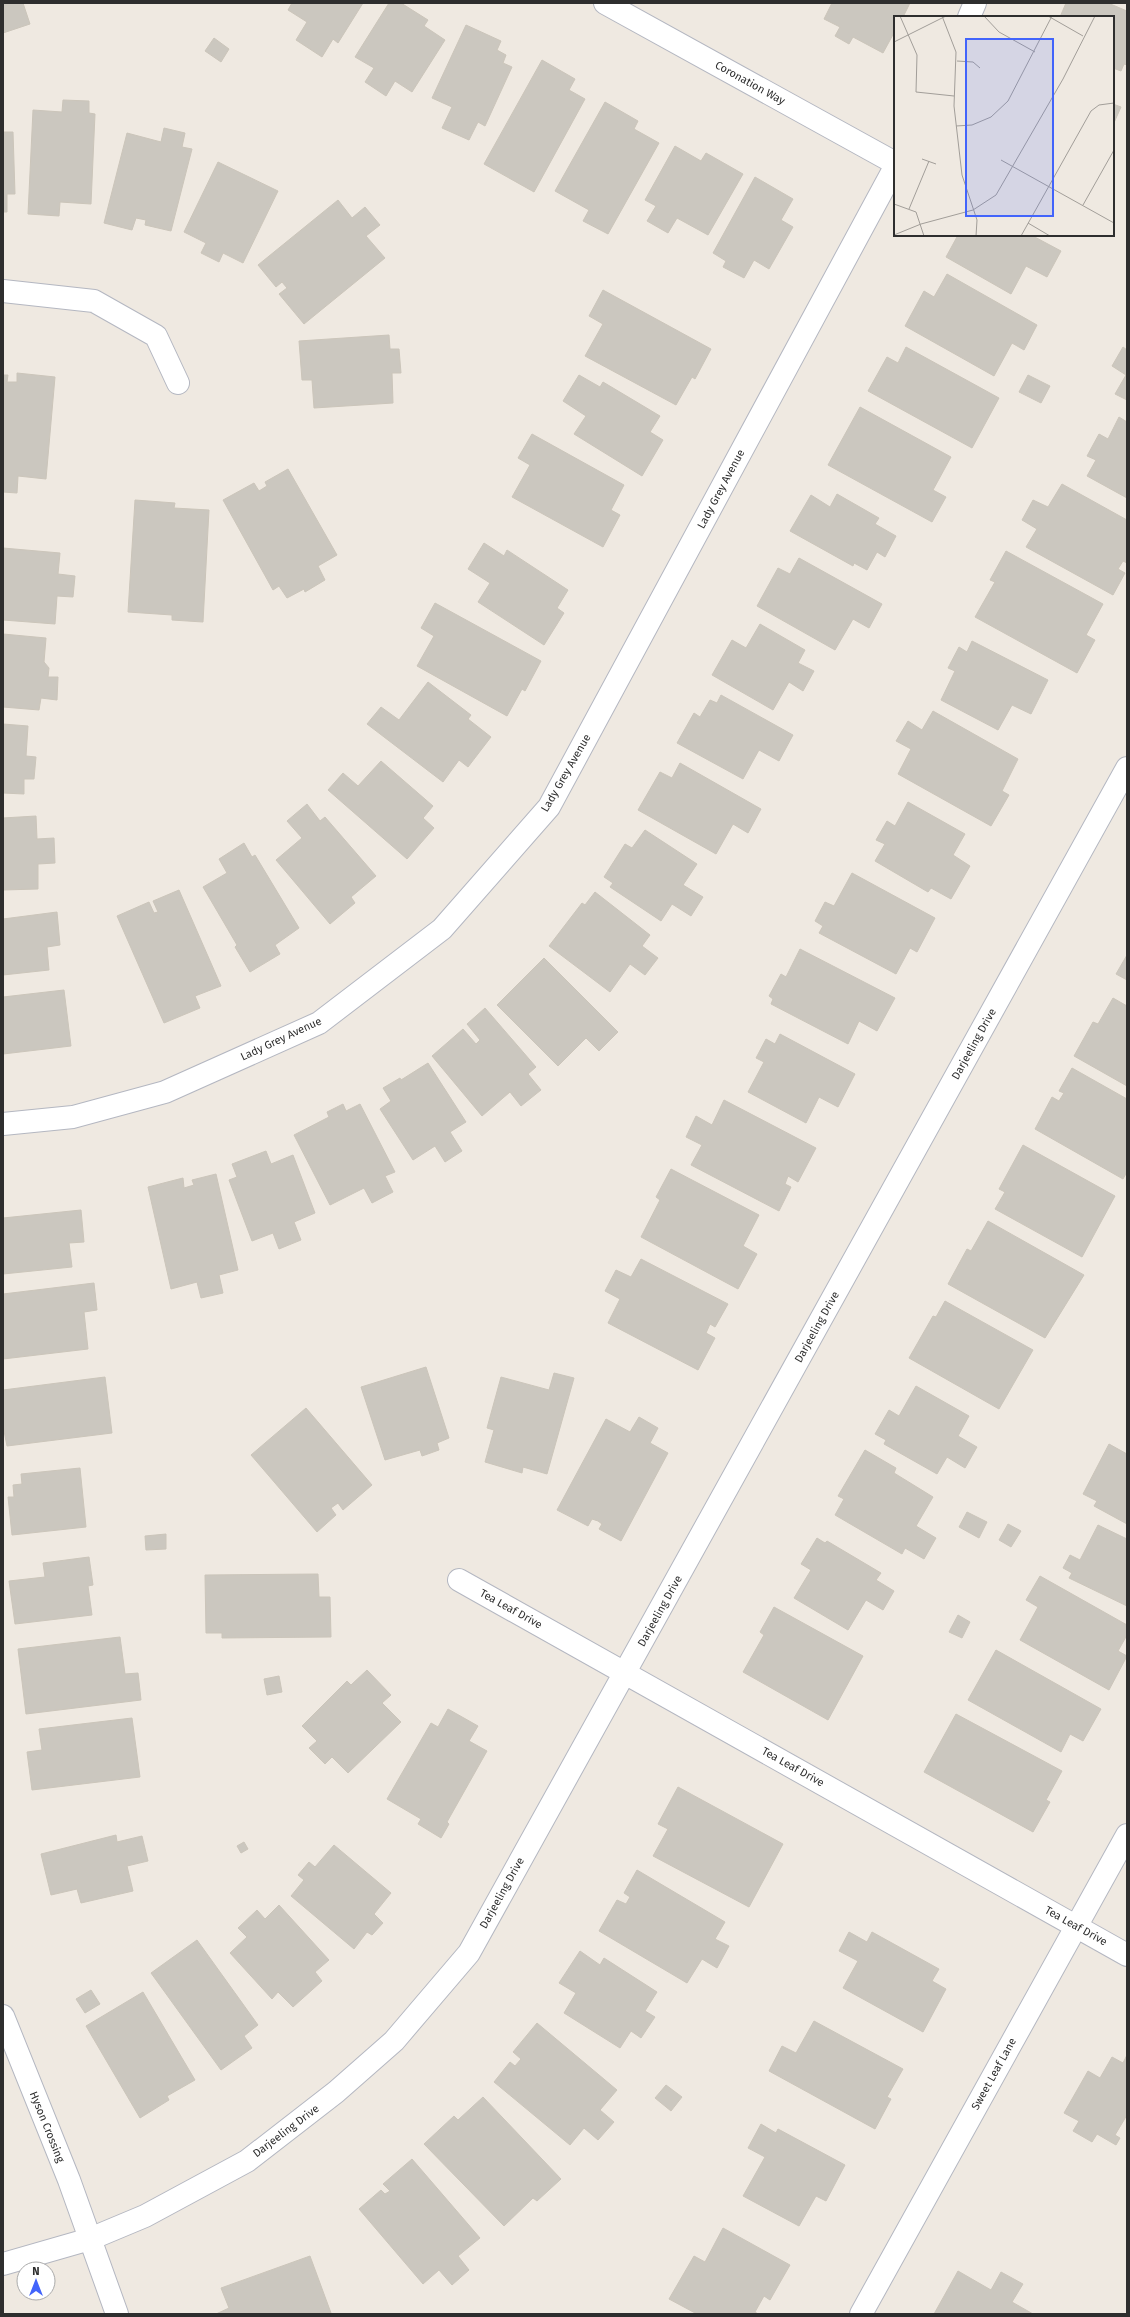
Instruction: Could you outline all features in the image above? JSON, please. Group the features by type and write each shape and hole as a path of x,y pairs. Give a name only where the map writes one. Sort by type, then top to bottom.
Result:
{"street":[{"name":"Coronation Way","path":"605,3 894,162"},
{"path":"969,16 975,3"},
{"name":"Lady Grey Avenue","path":"3,1124 73,1117 165,1092 179,1086 319,1023 442,929 549,808 894,169"},
{"path":"3,291 94,301 156,336 178,383"},
{"name":"Darjeeling Drive","path":"3,2264 90,2238 170,2203 247,2161 336,2092 394,2041 469,1953 1127,768"},
{"name":"Tea Leaf Drive","path":"459,1580 1127,1955"},
{"name":"Sweet Leaf Lane","path":"861,2314 1127,1835"},
{"name":"Hyson Crossing","path":"3,2016 90,2238 117,2314"}],"building":[{"path":"3,3 23,3 30,24 3,33"},
{"path":"292,3 363,3 338,43 333,39 322,57 296,40 307,22 288,10"},
{"path":"389,3 401,3 428,20 424,26 445,40 412,92 395,81 386,96 365,82 374,68 355,57"},
{"path":"832,3 910,3 904,16 894,16 894,33 883,53 853,37 849,44 835,36 840,27 824,19"},
{"path":"1066,3 1108,3 1127,11 1127,65 1124,64 1121,71 1114,68 1114,16 1060,16"},
{"path":"466,25 501,41 497,50 506,55 503,63 512,67 485,126 478,122 469,140 442,128 452,107 432,98"},
{"path":"214,38 229,49 221,62 205,51"},
{"path":"542,60 575,79 569,90 585,99 534,192 484,164"},
{"path":"63,100 89,101 89,113 95,114 91,204 60,202 59,216 28,214 33,110 62,112"},
{"path":"605,102 638,121 634,129 659,143 608,234 583,221 589,210 555,191"},
{"path":"1114,104 1121,107 1114,123"},
{"path":"164,128 185,133 182,147 192,149 171,231 145,225 146,220 136,218 132,230 104,223 127,133 161,142"},
{"path":"3,132 13,132 15,194 7,194 7,212 3,212"},
{"path":"675,146 701,161 706,153 743,174 708,235 677,218 668,233 647,221 656,206 645,200"},
{"path":"218,162 278,191 243,263 223,253 219,262 201,253 206,243 184,232"},
{"path":"755,177 793,199 781,220 793,227 769,269 754,260 744,278 723,267 726,261 713,253"},
{"path":"338,200 352,218 365,207 380,225 366,236 385,258 304,324 279,294 287,288 282,282 276,287 258,265"},
{"path":"957,236 1033,236 1061,251 1047,277 1026,266 1011,294 946,257"},
{"path":"947,274 1037,325 1024,350 1012,343 994,376 905,326 924,291 934,297"},
{"path":"603,290 711,349 695,379 692,377 676,405 585,356 603,324 589,316"},
{"path":"389,335 390,349 399,349 401,373 392,373 393,403 314,408 312,380 302,380 299,341"},
{"path":"906,347 999,398 972,448 868,391 887,357 898,363"},
{"path":"1123,347 1127,350 1127,400 1115,394 1126,375 1112,366"},
{"path":"17,373 55,377 46,479 18,476 17,493 3,492 3,375 8,375 7,382 17,382"},
{"path":"579,375 600,387 603,382 660,416 650,432 663,440 642,476 574,434 586,416 563,401"},
{"path":"1028,375 1050,386 1041,403 1019,392"},
{"path":"860,407 951,457 933,490 946,497 932,522 828,465"},
{"path":"1119,417 1127,422 1127,498 1087,476 1096,460 1087,456 1099,434 1108,439"},
{"path":"532,434 624,485 611,510 620,515 603,547 512,497 530,465 518,458"},
{"path":"288,469 337,555 318,566 325,580 305,592 304,589 287,598 279,586 273,590 223,500 254,483 259,491 267,486 265,482"},
{"path":"1062,484 1127,520 1127,563 1123,561 1118,569 1125,573 1113,595 1026,547 1037,529 1022,520 1033,500 1048,507"},
{"path":"837,494 879,518 875,524 896,536 885,557 877,552 867,570 854,563 853,566 790,531 811,495 830,507"},
{"path":"135,500 175,503 174,508 209,510 203,622 172,620 172,615 128,612"},
{"path":"484,543 504,556 507,550 568,590 557,608 564,613 544,645 478,602 490,583 468,569"},
{"path":"3,548 60,553 58,574 75,576 73,597 57,596 55,624 3,620"},
{"path":"1006,551 1103,604 1086,635 1095,640 1077,673 975,617 995,582 990,580"},
{"path":"799,558 882,604 869,628 853,619 835,650 757,606 778,568 790,574"},
{"path":"435,603 541,661 525,691 522,689 507,716 417,666 434,636 421,628"},
{"path":"760,624 805,650 798,663 814,671 803,691 789,682 773,710 712,675 732,640 746,648"},
{"path":"3,634 46,638 44,662 49,668 48,677 58,677 57,700 41,698 39,710 3,707"},
{"path":"972,641 1048,680 1031,714 1012,705 998,730 941,700 955,671 948,668 959,647 967,652"},
{"path":"428,682 471,715 468,719 491,737 468,767 459,760 443,782 367,724 381,707 399,720"},
{"path":"721,695 793,735 779,761 759,750 743,779 677,743 694,713 700,717 710,700 717,703"},
{"path":"933,711 1018,759 1002,791 1009,795 991,826 898,774 911,749 896,741 908,721 922,730"},
{"path":"3,724 28,726 26,756 36,757 34,779 24,779 24,794 3,793"},
{"path":"381,761 433,806 423,818 434,828 407,859 328,790 343,773 358,786"},
{"path":"680,763 761,809 748,833 733,824 716,854 638,810 660,772 672,778"},
{"path":"908,802 965,834 953,855 970,866 951,899 931,888 928,892 875,861 885,844 876,840 887,821 895,826"},
{"path":"307,804 320,821 325,817 376,876 351,897 355,903 330,924 276,860 302,838 287,821"},
{"path":"36,816 37,839 54,838 55,863 38,864 38,889 3,890 3,818"},
{"path":"645,830 697,864 683,885 703,897 691,916 672,904 661,921 610,887 613,883 604,877 625,844 632,848"},
{"path":"244,843 252,857 255,855 299,928 275,945 280,954 250,972 235,947 237,945 203,887 227,873 219,859"},
{"path":"852,873 935,918 917,952 910,948 896,974 819,933 823,926 815,921 825,902 834,906"},
{"path":"179,890 221,986 195,996 200,1008 164,1023 117,916 149,902 154,913 158,912 153,901"},
{"path":"595,892 650,935 642,946 658,958 645,975 630,964 610,992 549,946 582,903 585,905"},
{"path":"57,912 60,945 47,947 49,970 3,975 3,919"},
{"path":"800,949 895,998 877,1031 859,1021 848,1044 771,1004 773,999 769,996 781,974 786,977"},
{"path":"1127,955 1127,980 1116,974"},
{"path":"544,958 618,1032 599,1051 586,1038 558,1066 497,1005"},
{"path":"64,990 71,1046 3,1054 3,997"},
{"path":"1113,998 1127,1006 1127,1086 1074,1056 1093,1022 1098,1024"},
{"path":"485,1008 536,1067 528,1074 541,1090 521,1106 510,1092 482,1116 432,1056 463,1029 476,1044 480,1040 467,1024"},
{"path":"780,1034 855,1074 838,1107 819,1097 806,1123 748,1092 764,1062 756,1058 766,1039 775,1044"},
{"path":"428,1063 466,1122 450,1132 462,1151 445,1162 435,1146 413,1160 380,1109 391,1101 383,1088 400,1078 401,1080"},
{"path":"1072,1068 1127,1099 1127,1172 1123,1179 1035,1129 1052,1097 1059,1101 1064,1093 1059,1091"},
{"path":"724,1100 816,1148 798,1182 788,1176 785,1184 791,1187 779,1211 691,1165 702,1145 686,1137 696,1116 712,1125"},
{"path":"343,1104 346,1111 360,1104 395,1172 385,1176 393,1192 372,1203 364,1188 330,1205 294,1135 329,1117 327,1112"},
{"path":"1023,1145 1115,1196 1082,1257 995,1209 1005,1192 999,1189"},
{"path":"266,1151 271,1164 293,1155 315,1213 294,1222 301,1240 279,1249 273,1233 252,1241 229,1180 237,1177 232,1164"},
{"path":"671,1169 759,1215 743,1246 757,1254 738,1289 641,1237 660,1200 656,1197"},
{"path":"216,1174 238,1270 219,1275 223,1293 201,1298 197,1282 171,1289 148,1187 183,1178 184,1188 194,1185 192,1180"},
{"path":"81,1210 84,1242 69,1243 72,1267 3,1274 3,1218"},
{"path":"988,1221 1084,1275 1045,1338 948,1284 967,1249 971,1251"},
{"path":"641,1259 728,1304 715,1327 710,1324 706,1333 715,1338 698,1370 608,1323 620,1299 605,1291 616,1270 631,1277"},
{"path":"94,1283 97,1310 84,1312 88,1349 3,1359 3,1294"},
{"path":"945,1301 1033,1350 999,1409 909,1358 933,1316 936,1317"},
{"path":"426,1367 449,1438 437,1443 439,1450 422,1456 420,1450 385,1460 361,1387"},
{"path":"554,1373 574,1378 547,1474 523,1467 522,1473 485,1462 494,1430 487,1428 501,1377 549,1390"},
{"path":"105,1377 112,1433 7,1446 3,1426 3,1390"},
{"path":"916,1386 969,1416 958,1436 977,1447 965,1468 947,1457 937,1474 884,1444 886,1440 875,1434 889,1410 899,1416"},
{"path":"306,1408 372,1485 343,1510 338,1503 331,1508 336,1515 317,1532 251,1455"},
{"path":"639,1417 658,1428 650,1443 668,1453 621,1541 599,1529 602,1524 598,1521 592,1519 588,1526 557,1510 606,1419 630,1432"},
{"path":"1109,1444 1127,1454 1127,1524 1094,1506 1097,1501 1083,1494"},
{"path":"865,1450 896,1468 894,1473 933,1497 916,1526 936,1538 924,1559 905,1548 902,1554 835,1515 844,1499 838,1496"},
{"path":"80,1468 86,1527 12,1535 8,1497 14,1497 13,1485 22,1484 21,1474"},
{"path":"967,1512 987,1522 979,1538 959,1527"},
{"path":"1008,1524 1021,1531 1011,1547 999,1540"},
{"path":"1098,1525 1127,1539 1127,1606 1069,1578 1072,1573 1063,1568 1070,1555 1080,1560"},
{"path":"166,1534 166,1549 146,1550 145,1536"},
{"path":"817,1538 825,1543 827,1541 881,1573 876,1580 894,1591 883,1610 866,1600 848,1630 794,1598 811,1570 801,1564"},
{"path":"89,1557 93,1585 88,1586 92,1615 15,1624 9,1581 45,1577 43,1563"},
{"path":"318,1574 319,1597 330,1597 331,1637 222,1638 222,1633 206,1633 205,1575"},
{"path":"1040,1576 1127,1625 1127,1635 1118,1651 1127,1656 1109,1690 1020,1640 1038,1607 1026,1600"},
{"path":"774,1607 863,1656 828,1720 743,1672 764,1635 760,1632"},
{"path":"958,1615 970,1622 962,1638 949,1632"},
{"path":"120,1637 125,1674 138,1673 141,1700 26,1714 18,1649"},
{"path":"996,1650 1101,1709 1083,1741 1070,1734 1061,1752 968,1700"},
{"path":"367,1670 391,1695 382,1703 401,1722 348,1773 332,1757 325,1764 309,1748 317,1741 302,1726 347,1681 351,1685"},
{"path":"279,1676 282,1692 267,1695 264,1679"},
{"path":"448,1709 478,1726 469,1741 487,1751 447,1822 449,1824 441,1838 418,1824 421,1819 387,1799 431,1723 438,1727"},
{"path":"956,1714 1062,1771 1046,1800 1050,1802 1033,1832 924,1772"},
{"path":"132,1718 140,1777 32,1790 27,1752 42,1750 39,1729"},
{"path":"678,1787 783,1844 749,1907 653,1856 668,1829 658,1824"},
{"path":"116,1835 117,1842 142,1836 148,1861 127,1866 133,1891 81,1903 77,1889 51,1895 41,1854"},
{"path":"244,1842 248,1849 241,1853 237,1846"},
{"path":"334,1845 391,1893 374,1914 383,1923 372,1935 367,1932 354,1949 291,1896 304,1880 298,1875 309,1862 315,1867"},
{"path":"637,1870 725,1922 715,1939 729,1946 717,1968 702,1959 687,1983 599,1931 617,1900 626,1904 630,1897 624,1893"},
{"path":"279,1905 329,1960 315,1972 322,1981 293,2007 278,1992 272,1999 230,1953 247,1937 238,1928 257,1910 265,1919"},
{"path":"849,1932 867,1942 872,1932 939,1969 932,1981 946,1989 923,2032 843,1988 858,1961 839,1951"},
{"path":"197,1940 258,2025 244,2036 252,2048 221,2070 151,1973"},
{"path":"580,1951 600,1965 604,1958 657,1992 645,2011 655,2017 641,2038 631,2031 620,2048 564,2013 576,1993 559,1983"},
{"path":"91,1990 100,2004 85,2013 76,1999"},
{"path":"143,1992 195,2080 167,2096 169,2100 140,2118 86,2026"},
{"path":"814,2021 903,2069 887,2097 891,2099 875,2129 769,2071 782,2046 796,2053"},
{"path":"537,2023 617,2090 600,2110 614,2122 598,2140 584,2128 570,2145 494,2082 510,2062 515,2066 521,2059 513,2052"},
{"path":"1127,2055 1127,2115 1115,2135 1120,2138 1116,2145 1097,2134 1092,2142 1073,2131 1079,2121 1064,2113 1088,2071 1100,2078 1112,2057 1123,2063"},
{"path":"666,2085 682,2097 671,2111 655,2098"},
{"path":"483,2097 561,2179 537,2201 533,2198 504,2226 424,2144 454,2116 458,2120"},
{"path":"761,2124 776,2133 778,2129 845,2165 826,2201 816,2196 799,2226 743,2196 765,2157 748,2148"},
{"path":"412,2159 480,2238 458,2256 469,2270 452,2285 439,2270 423,2284 359,2209 381,2190 385,2194 390,2191 383,2184"},
{"path":"723,2228 790,2265 770,2300 764,2296 755,2312 758,2314 697,2314 669,2299 694,2256 705,2262"},
{"path":"310,2256 331,2313 216,2314 229,2308 221,2288"},
{"path":"958,2271 991,2290 1001,2272 1023,2284 1012,2302 1033,2314 934,2314"}]}
